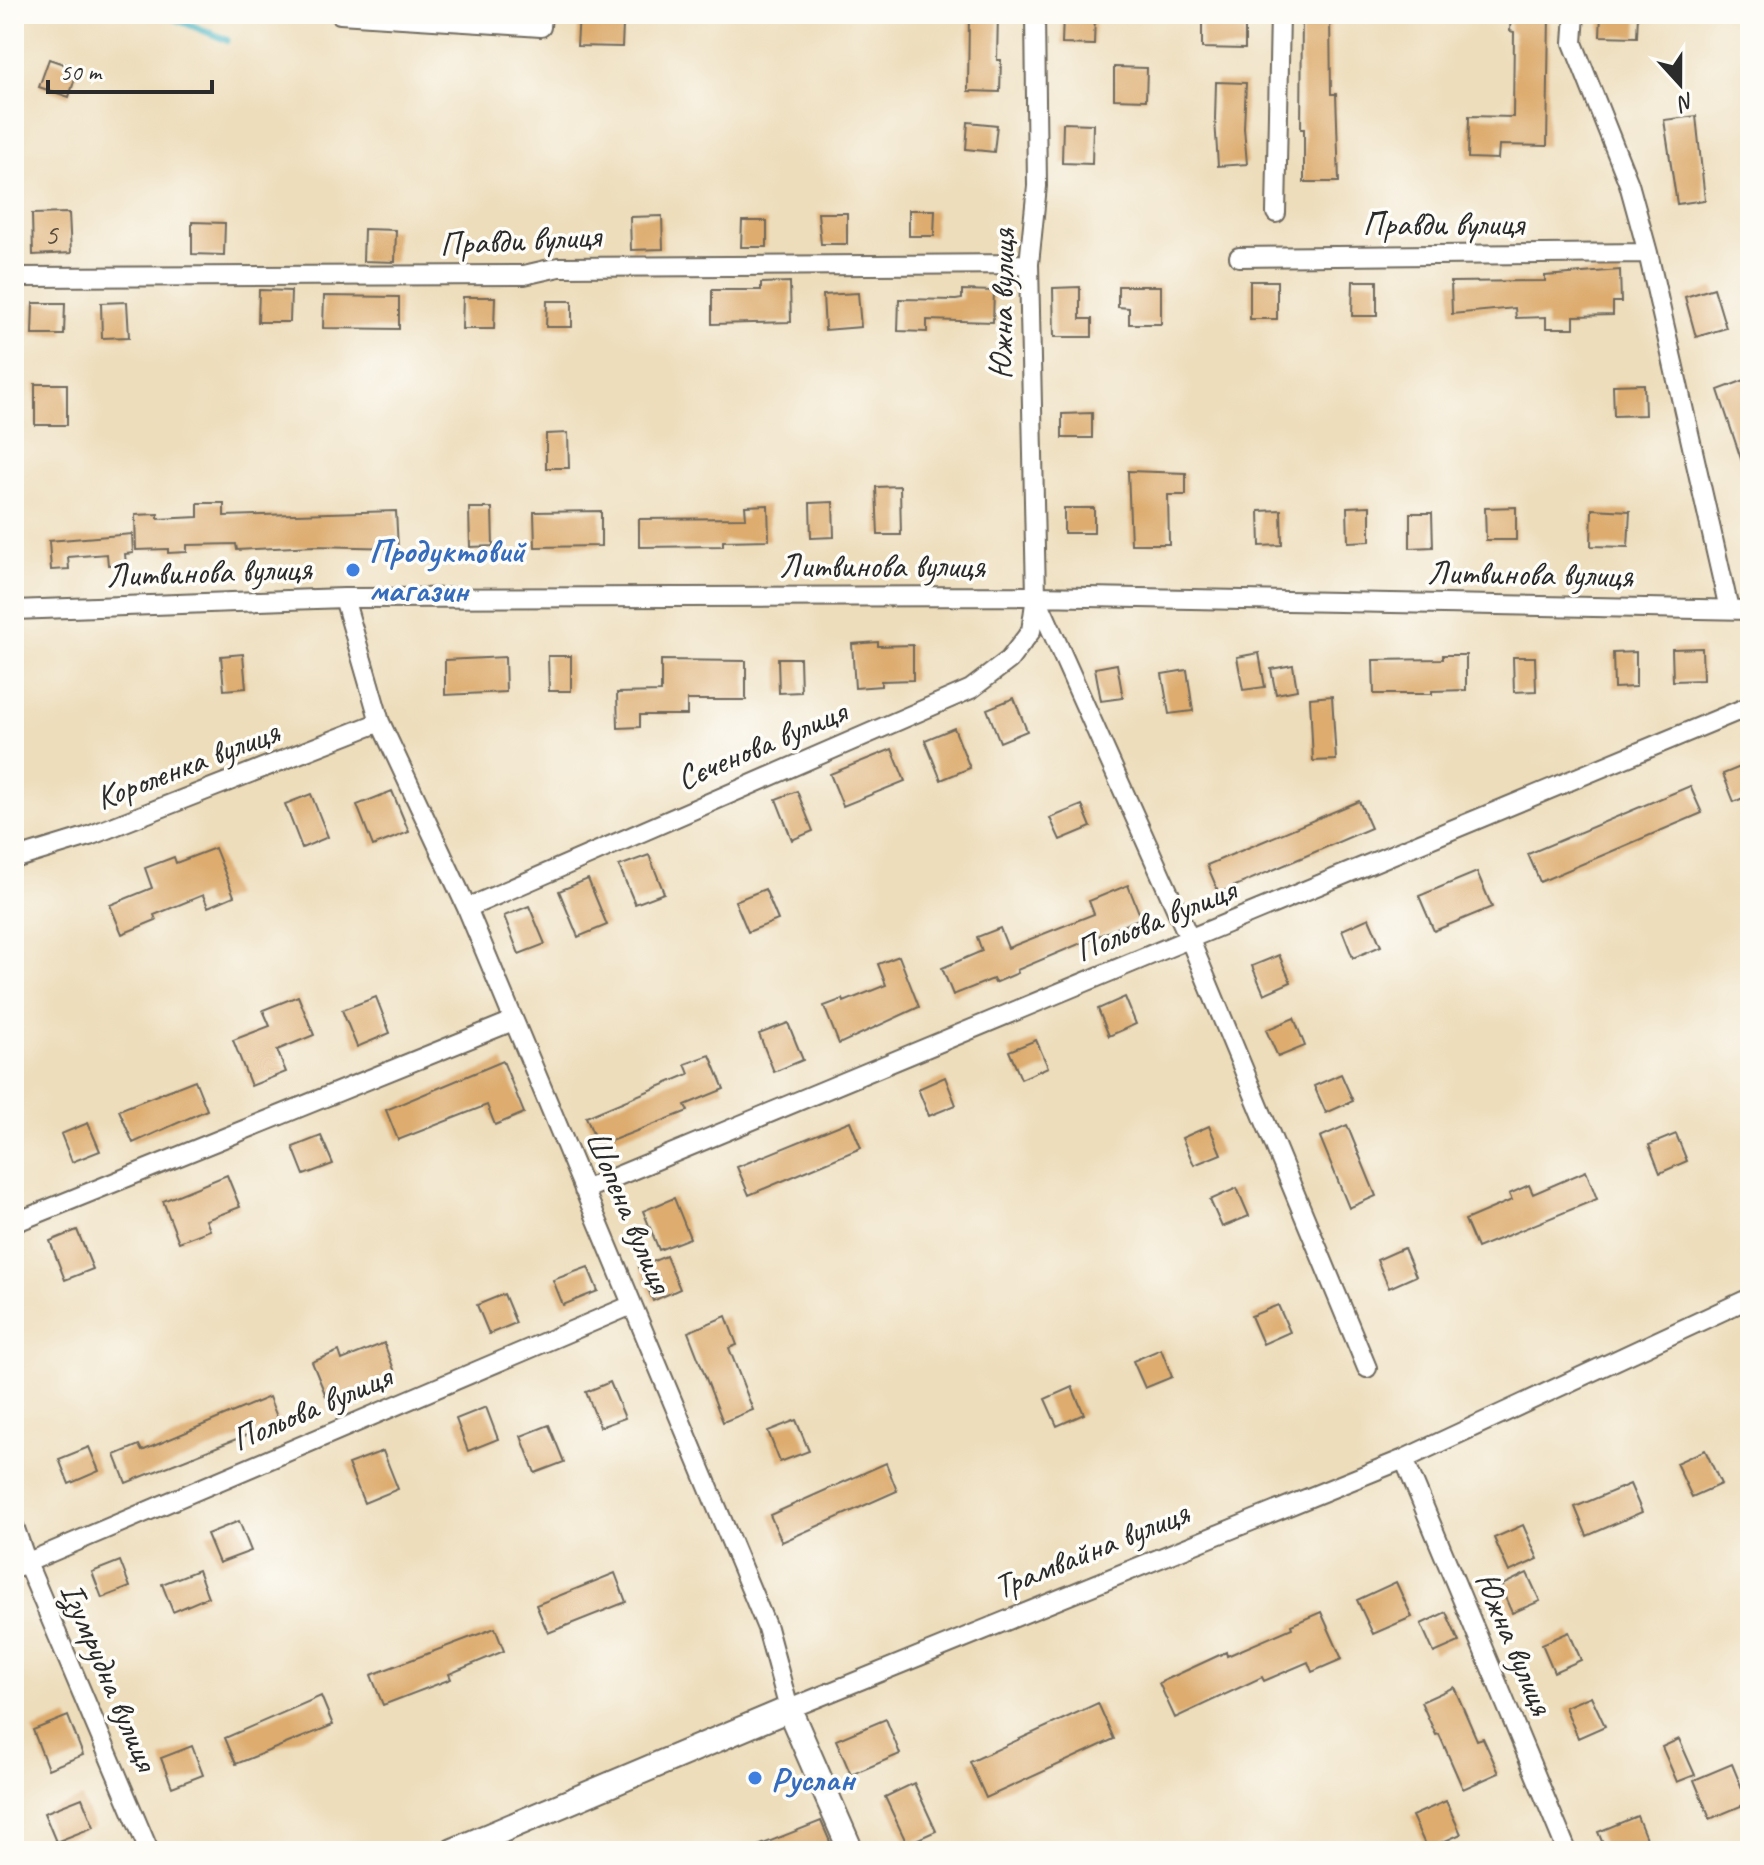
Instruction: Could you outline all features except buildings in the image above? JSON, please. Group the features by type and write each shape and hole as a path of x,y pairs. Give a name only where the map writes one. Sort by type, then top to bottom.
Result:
{"street":[{"path":"340,14 541,27 542,14"},
{"name":"Южна вулиця","path":"1035,14 1037,186 1029,264 1036,596"},
{"path":"1276,213 1280,14"},
{"path":"1575,14 1573,43 1629,184 1648,253 1729,609"},
{"name":"Правди вулиця","path":"1239,257 1648,253"},
{"name":"Правди вулиця","path":"14,277 524,275 559,267 1029,264"},
{"path":"1036,596 1190,940 1367,1368"},
{"name":"Литвинова вулиця","path":"14,610 344,598 1036,596 1750,610"},
{"name":"Сєченова вулиця","path":"467,908 971,689 1009,660 1031,631 1036,596"},
{"name":"Шопена вулиця","path":"344,598 380,722 467,908 767,1628 789,1709 851,1851"},
{"name":"Польова вулиця","path":"584,1190 1750,706"},
{"name":"Короленка вулиця","path":"14,859 89,836 380,722"},
{"path":"14,1223 513,1021"},
{"name":"Трамвайна вулиця","path":"453,1851 495,1843 789,1709 1404,1459 1750,1298"},
{"name":"Польова вулиця","path":"20,1565 632,1305"},
{"name":"Южна вулиця","path":"1404,1459 1567,1851"},
{"name":"Ізумрудна вулиця","path":"14,1526 20,1565 149,1851"}],"waterway":[{"path":"164,14 227,40"}],"place":[{"name":"Продуктовий магазин","path":"353,570"},
{"name":"Руслан","path":"755,1778"}]}
